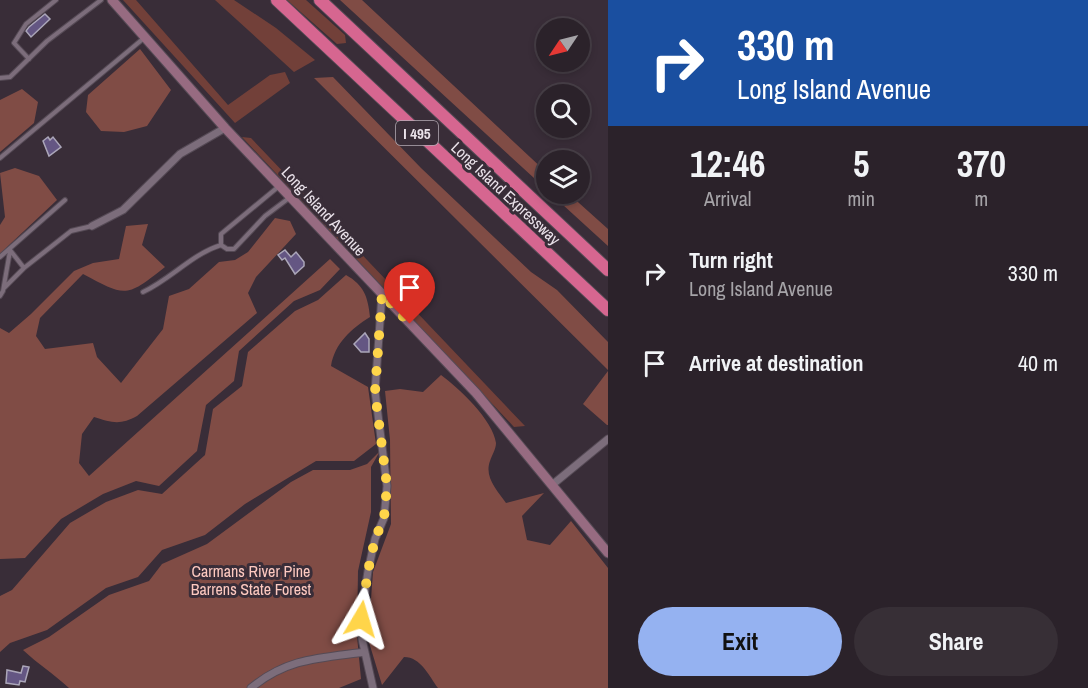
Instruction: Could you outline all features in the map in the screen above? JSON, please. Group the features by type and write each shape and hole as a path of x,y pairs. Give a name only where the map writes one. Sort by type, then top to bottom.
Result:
{"highway":[{"path":"271,0 290,12"},
{"name":"Long Island Expressway","path":"277,0 608,310"},
{"name":"Long Island Expressway","path":"320,0 608,270"},
{"path":"325,0 359,36"},
{"path":"545,252 608,322"}],"street":[{"name":"Long Island Avenue","path":"112,0 225,128 499,420 608,553"},
{"path":"92,226 123,210 180,154 225,128"},
{"path":"373,688 361,619 375,539 384,518 387,486 375,392 382,294"},
{"path":"552,485 608,439"},
{"path":"251,688 276,669 292,662 365,652"}],"lane":[{"path":"29,59 14,43 19,32 56,0"},
{"path":"0,78 10,77 100,0"},
{"path":"0,158 144,38"},
{"path":"221,245 221,234 279,186"},
{"path":"221,245 227,249 234,249 265,216 290,197"},
{"path":"0,257 64,200"},
{"path":"4,288 24,268 71,231 92,226"},
{"path":"143,292 158,285 207,250 221,245"},
{"path":"10,250 24,268"},
{"path":"0,296 4,288 10,250"}],"shaded area":[{"path":"123,0 136,0 228,105 270,75 285,72 290,83 235,123"},
{"path":"215,0 234,0 276,28 315,60 294,72"},
{"path":"287,0 306,0 345,35 346,43 337,44"},
{"path":"242,137 251,138 525,426 514,427"}],"green space":[{"path":"340,0 362,0 536,163 536,180"},
{"path":"140,49 171,90 147,126 124,132 101,131 86,112 88,95"},
{"path":"333,77 421,168 531,272 557,290 608,342 608,370 314,78"},
{"path":"22,89 38,102 34,123 0,152 0,100"},
{"path":"15,168 39,176 57,200 7,247 0,258 0,225 5,217 0,173"},
{"path":"562,204 580,204 608,229 608,246"},
{"path":"275,218 290,221 296,234 256,277 248,293 257,313 137,416 116,422 94,417 82,434 79,463 89,476 330,259 340,269 320,290 294,301 239,351 234,381 206,405 197,451 159,486 136,481 103,494 61,519 25,558 0,559 0,328 9,333 74,271 93,263 119,259 126,226 148,224 142,245 165,267 142,284 126,291 108,287 83,274 40,318 36,336 45,349 93,343 97,357 121,383 163,329 169,296 189,289 219,262 235,260 248,252"},
{"path":"346,275 364,292 370,317 345,337 336,350 331,366 368,387 376,444 354,461 316,461 245,504 205,535 162,550 138,577 106,588 47,630 10,643 0,652 0,596 12,590 70,523 106,502 138,490 162,494 205,455 213,409 242,386 248,352 295,311 318,300"},
{"path":"608,371 608,425 607,425 583,404"},
{"path":"441,375 474,405 489,424 496,443 490,461 490,478 506,503 544,493 522,516 527,540 550,545 571,521 608,568 608,688 438,688 420,664 404,657 382,685 368,639 373,572 391,524 390,440 385,391 400,389 423,392"},
{"name":"Carmans River Pine Barrens State Forest","path":"380,451 371,467 371,512 358,571 357,636 361,679 339,688 69,688 23,650 49,637 109,595 149,581 162,564 207,544 291,482 313,470 350,470 367,464"}],"building":[{"path":"45,14 50,19 31,37 26,31"},
{"path":"48,137 50,140 53,137 61,147 49,156 43,141"},
{"path":"285,250 291,257 296,252 304,262 304,266 295,274 285,258 282,260 278,255"},
{"path":"365,333 369,339 369,352 361,352 354,344"},
{"path":"23,666 29,667 25,682 20,681 19,685 6,683 7,670 21,673"}],"route":[{"path":"361,619 375,539 384,518 387,486 384,445 375,392 375,364 381,328 382,294 410,324"}]}
